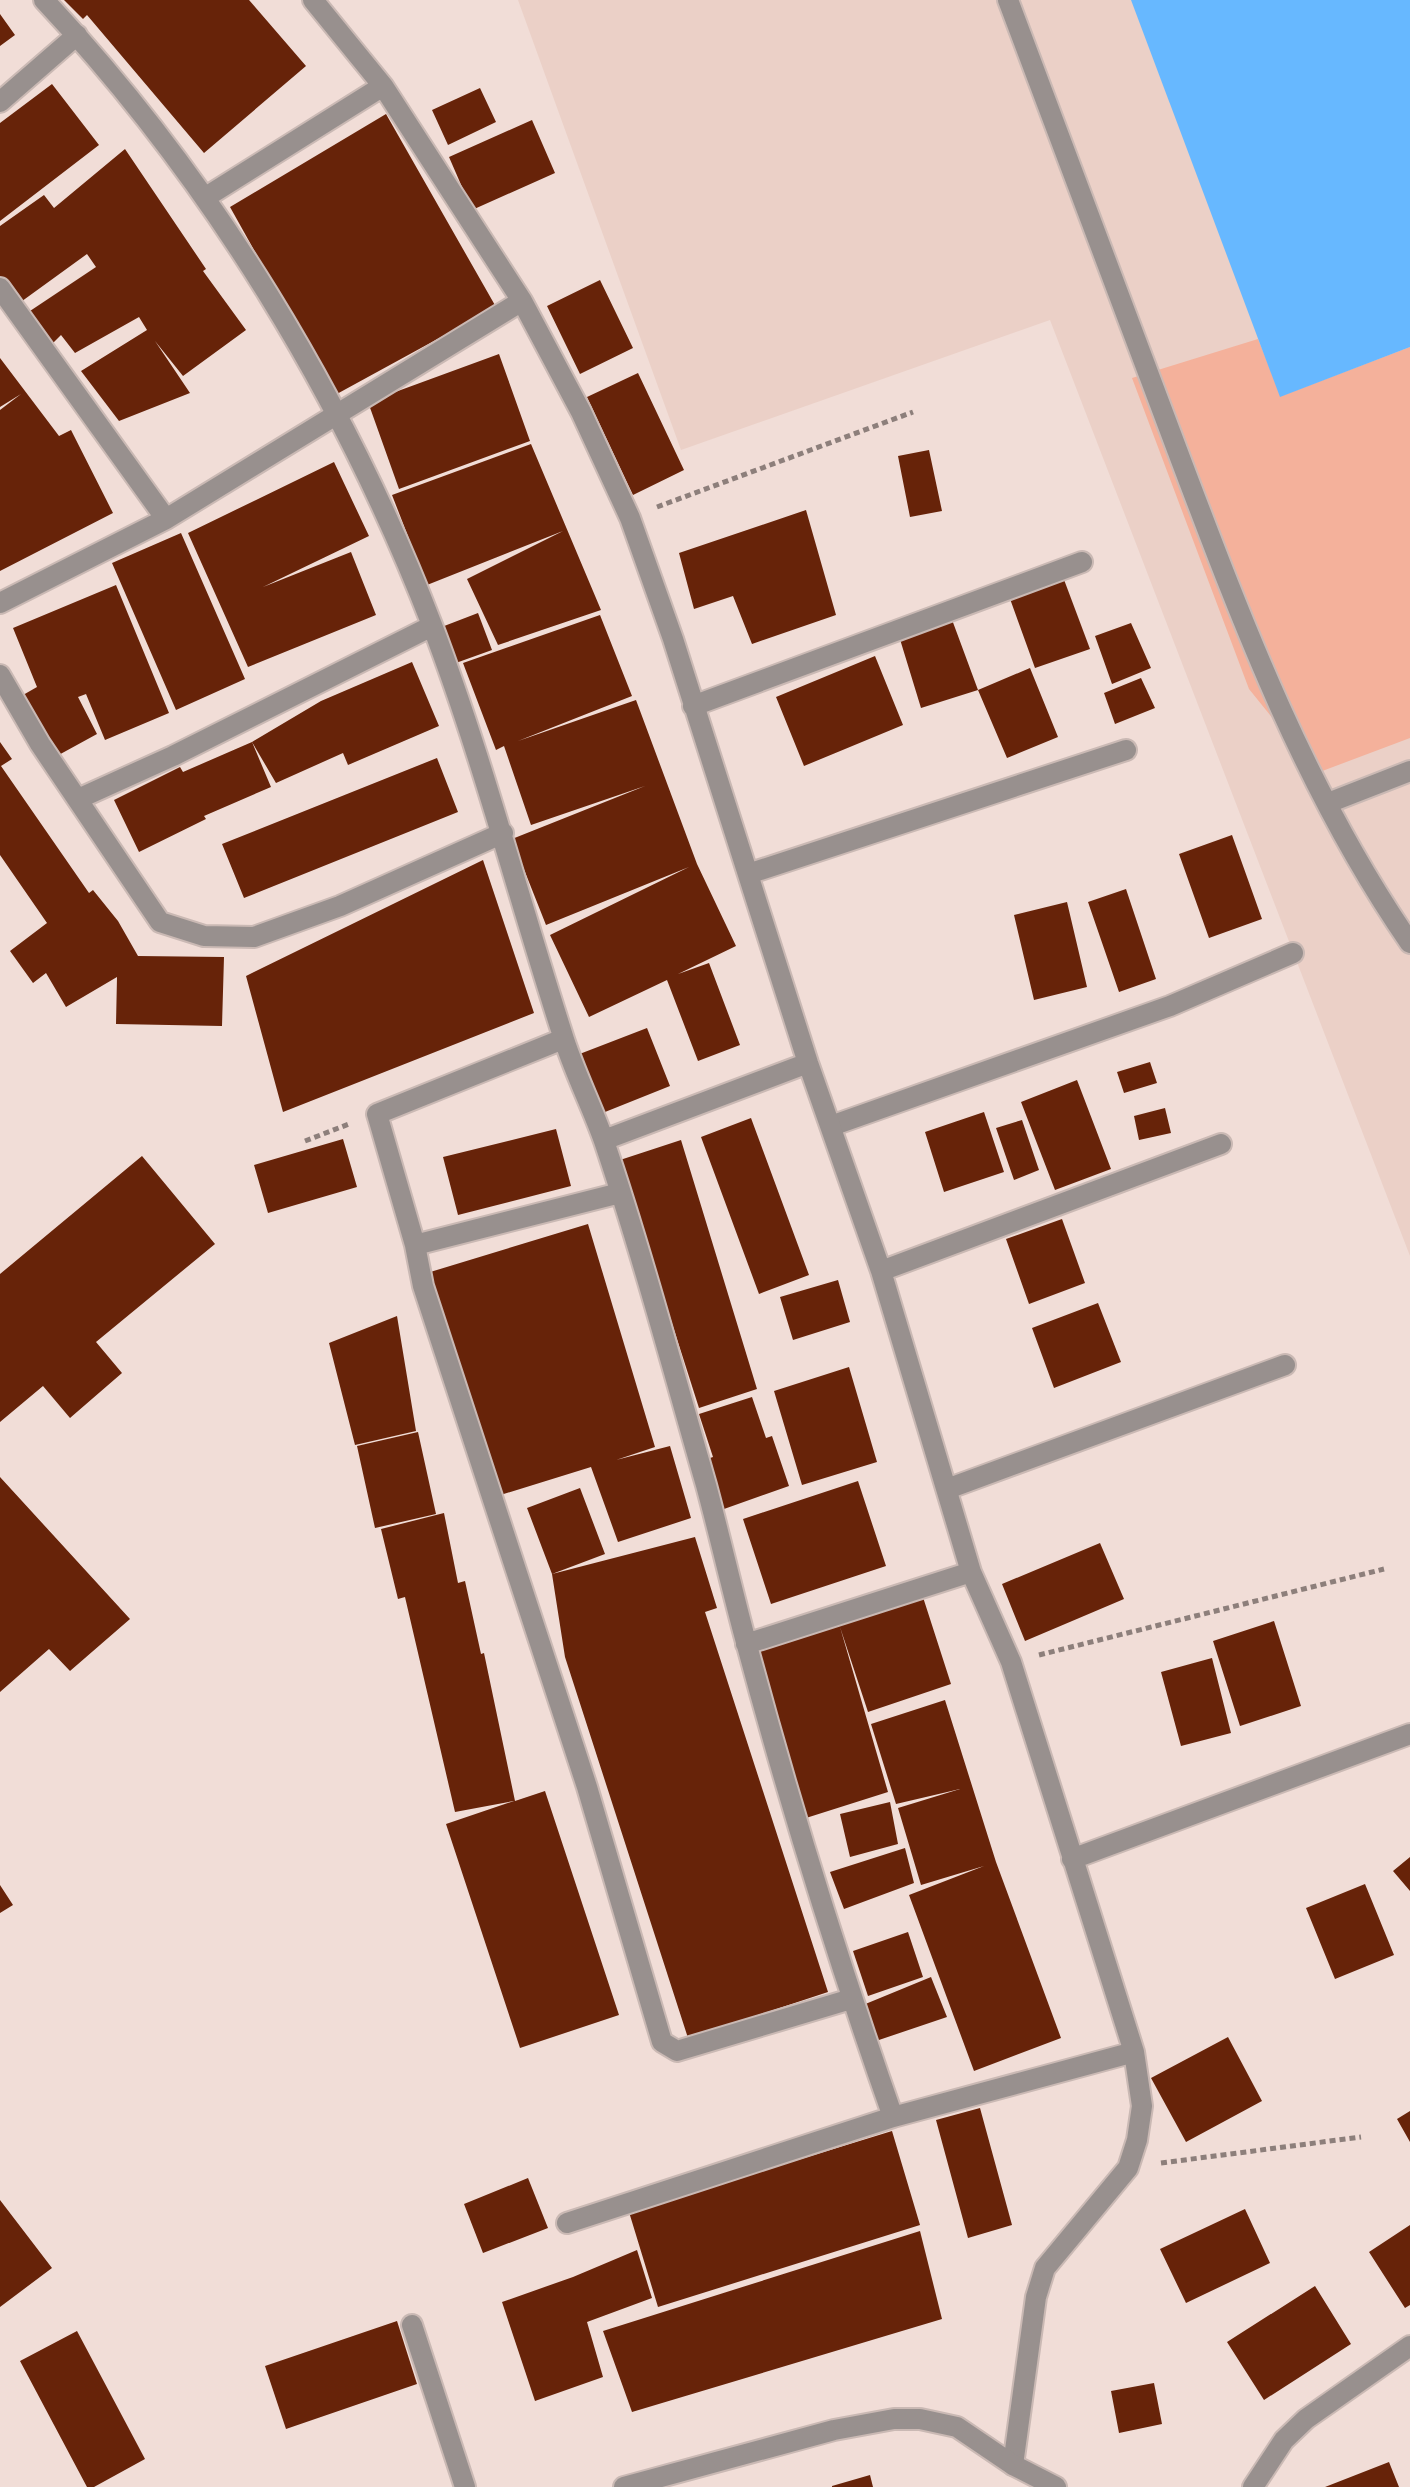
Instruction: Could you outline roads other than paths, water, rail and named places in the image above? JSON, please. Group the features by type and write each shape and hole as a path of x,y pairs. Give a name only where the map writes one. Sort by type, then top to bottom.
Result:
{"street":[{"path":"44,0 77,35 206,197 338,414 373,484 432,626 503,833 563,1039 604,1140 707,1490 746,1644 851,1999 893,2117"},
{"path":"313,0 383,86 522,301 581,412 630,518 808,1063 881,1271 971,1572 1011,1662 1134,2052 1142,2106 1128,2168 1045,2268 1036,2297 1013,2465"},
{"path":"1008,0 1234,600 1298,753 1387,910 1410,943"},
{"path":"0,102 77,35"},
{"path":"206,197 383,86"},
{"path":"0,288 166,519"},
{"path":"0,603 166,519 522,301"},
{"path":"693,706 1082,562"},
{"path":"78,799 173,756 432,626"},
{"path":"0,675 160,922 204,936 254,937 340,906 503,833"},
{"path":"748,874 1126,750"},
{"path":"1328,803 1410,771"},
{"path":"831,1126 1170,1006 1293,953"},
{"path":"563,1039 377,1114 415,1245 423,1286 587,1787 662,2042 677,2051 851,1999"},
{"path":"604,1140 808,1063"},
{"path":"881,1271 1221,1144"},
{"path":"415,1245 620,1193"},
{"path":"947,1489 1285,1365"},
{"path":"746,1644 971,1572"},
{"path":"1072,1859 1410,1734"},
{"path":"567,2223 893,2117 1134,2052"},
{"path":"412,2325 465,2487"},
{"path":"1253,2487 1284,2440 1306,2419 1410,2346"},
{"path":"624,2487 834,2430 894,2419 920,2419 957,2427 1013,2465 1056,2487"}],"water":[{"path":"1131,0 1410,0 1410,347 1280,397"}]}
